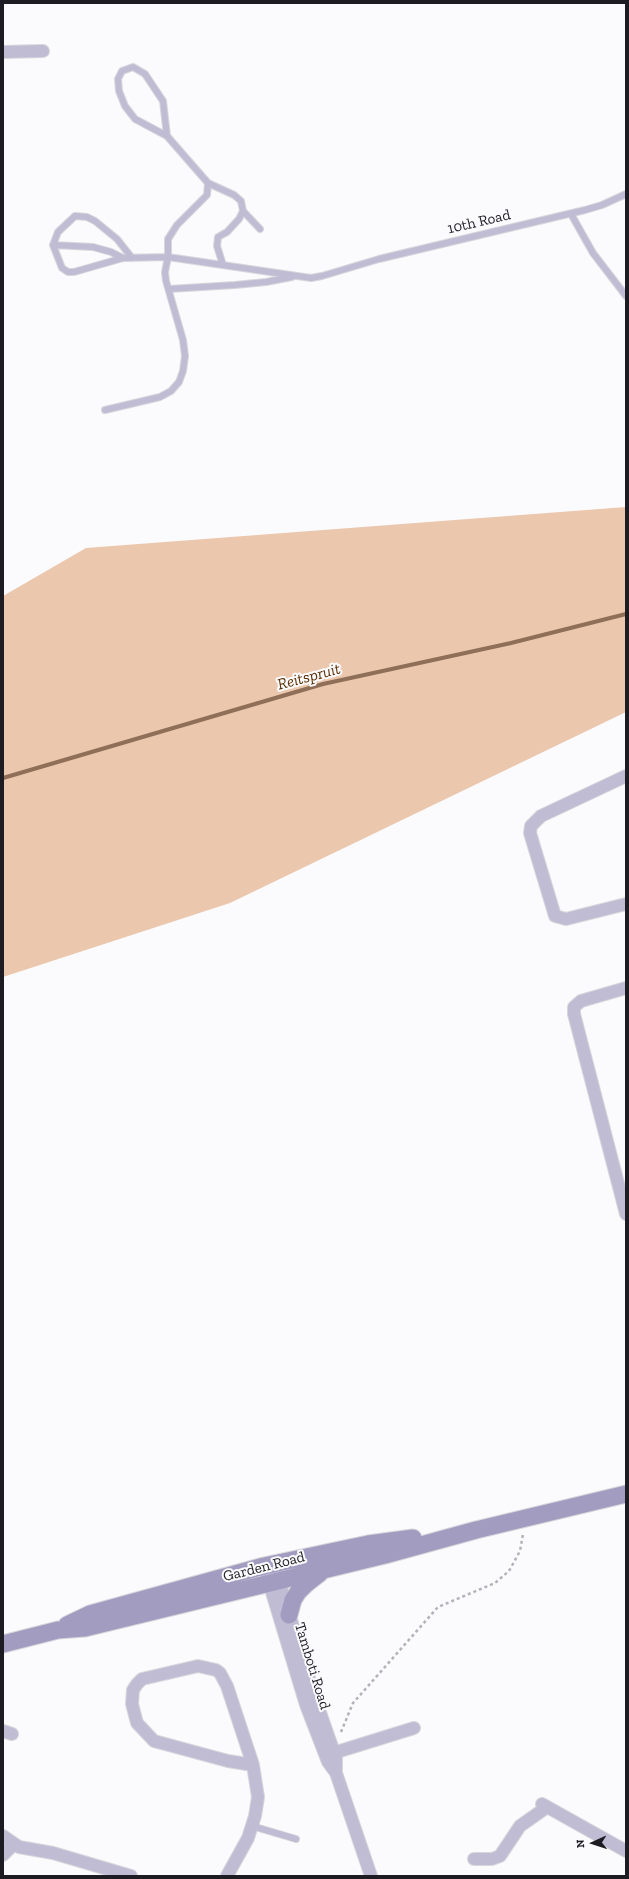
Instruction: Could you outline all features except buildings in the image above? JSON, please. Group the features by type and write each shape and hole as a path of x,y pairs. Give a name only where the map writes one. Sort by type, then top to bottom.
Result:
{"street":[{"path":"3,52 43,51"},
{"path":"625,778 541,816 531,826 530,833 554,916 566,919 626,904"},
{"path":"626,988 581,1001 574,1007 574,1014 626,1214"},
{"name":"Garden Road","path":"3,1644 58,1630 85,1628 385,1555 476,1530 626,1494"},
{"name":"Garden Road","path":"58,1630 90,1614 269,1565 368,1544 476,1530"},
{"name":"Tamboti Road","path":"269,1565 306,1705 335,1753"},
{"path":"289,1615 293,1600 298,1592 323,1570"},
{"name":"Tamboti Road","path":"274,1582 289,1615 316,1701 335,1753 336,1773 371,1876"},
{"path":"227,1876 252,1826 258,1797 253,1765 227,1686 220,1673 216,1670 198,1666 142,1679 133,1690 132,1704 137,1722 154,1740 228,1761 253,1765"},
{"path":"335,1753 414,1728"},
{"path":"474,1859 496,1858 500,1856 520,1826 544,1806 626,1852"},
{"path":"3,1836 19,1847 53,1853 131,1876"},
{"path":"3,1855 14,1844"}],"lane":[{"path":"167,136 163,102 145,74 132,67 122,71 118,79 118,91 125,106 135,119 167,136 208,183 234,195 241,201 243,211 260,229"},
{"path":"105,410 160,398 171,391 179,382 183,371 185,356 183,340 165,272 168,257 168,239 177,225 207,195 208,183"},
{"name":"10th Road","path":"295,276 311,278 379,259 571,214 602,205 626,194"},
{"path":"223,265 217,246 218,237 227,232 239,219 243,211"},
{"path":"571,214 593,253 626,296"},
{"path":"132,258 117,239 95,221 86,217 75,216 58,232 53,245 62,268 68,272 74,272 123,258 132,258 168,257 295,276"},
{"path":"53,245 93,247 111,252 123,258"},
{"path":"169,289 235,286 295,276"},
{"path":"252,1826 296,1839"}],"path":[{"path":"335,1753 340,1740 341,1732 353,1704 431,1613 442,1604 495,1583 510,1571 522,1545 522,1519"}],"shaded area":[{"name":"Reitspruit","path":"626,507 626,712 230,903 3,977 3,596 86,548"}],"waterway":[{"name":"Reitspruit","path":"3,778 323,684 511,643 626,614"}]}
